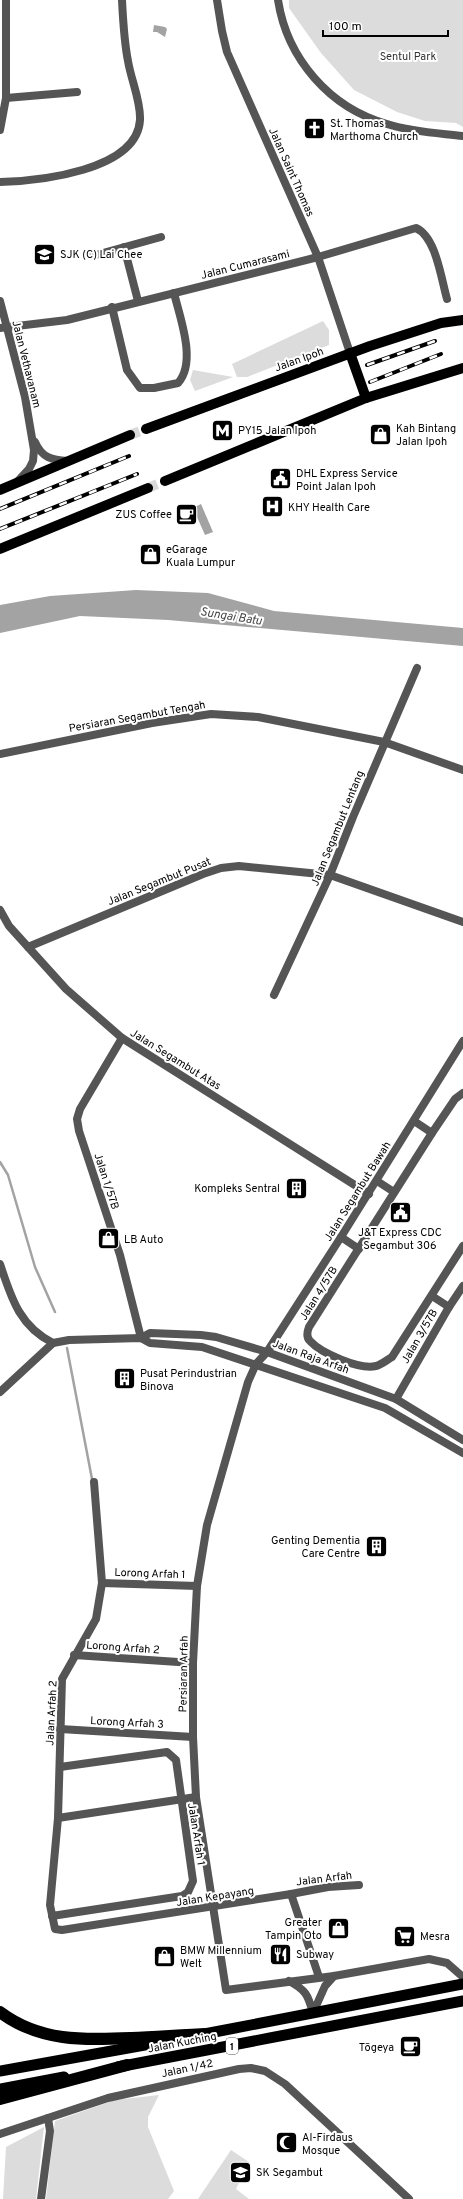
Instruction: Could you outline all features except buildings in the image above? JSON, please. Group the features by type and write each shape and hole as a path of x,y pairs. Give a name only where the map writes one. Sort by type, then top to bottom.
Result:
{"highway":[{"name":"Jalan Kuching","path":"0,2071 208,2034 463,1984"},
{"name":"Jalan Kuching","path":"0,2089 463,2001"},
{"path":"0,2012 37,2032 63,2039 86,2040 208,2034"},
{"path":"0,2099 127,2065"}],"main road":[{"name":"Jalan Ipoh","path":"146,429 350,353 441,322 463,320"},
{"path":"350,353 366,398"},
{"path":"164,481 366,398 463,368"},
{"path":"0,490 130,435"},
{"path":"0,549 148,488"}],"street":[{"path":"0,130 6,98 6,0"},
{"path":"0,182 52,176 94,166 118,156 130,143 139,129 140,116 128,60 122,0"},
{"name":"Jalan Saint Thomas","path":"217,0 222,32 234,71 318,257 350,353"},
{"path":"278,0 290,40 303,63 318,83 335,98 354,110 386,124 412,130 459,136 463,142"},
{"path":"6,98 78,92"},
{"name":"Jalan Cumarasami","path":"3,327 67,320 112,307 318,257 416,228 424,232 431,244 447,299"},
{"path":"92,256 161,237"},
{"path":"124,247 138,301"},
{"path":"112,307 127,370 140,388 154,388 178,383 186,370 187,350 174,293"},
{"name":"Jalan Vethavanam","path":"0,301 3,327 25,397 32,434"},
{"path":"32,434 39,450 46,458 68,461"},
{"path":"15,484 29,469 33,461 32,434"},
{"name":"Jalan Segambut Lentang","path":"274,995 330,875 384,742 417,668"},
{"name":"Persiaran Segambut Tengah","path":"0,754 152,723 212,714 258,717 384,742 463,770"},
{"name":"Jalan Segambut Pusat","path":"28,947 203,874 221,868 239,866 330,875 463,922"},
{"name":"Jalan Segambut Atas","path":"0,910 9,926 66,989 122,1038 369,1194"},
{"name":"Jalan 1/57B","path":"122,1038 80,1109 77,1119 79,1130 120,1255 141,1338"},
{"name":"Jalan Segambut Bawah","path":"256,1364 267,1352 369,1194 463,1041"},
{"name":"Jalan 4/57B","path":"463,1093 455,1099 432,1132 360,1249 309,1326 307,1333 310,1341 342,1360 358,1365 376,1366 392,1357 463,1246"},
{"path":"414,1121 432,1132"},
{"path":"377,1181 394,1192"},
{"path":"341,1237 360,1249"},
{"path":"0,1264 14,1305 24,1320 35,1332 53,1343 0,1392"},
{"name":"Jalan 3/57B","path":"396,1399 449,1307 463,1286"},
{"path":"432,1296 449,1307"},
{"name":"Jalan Raja Arfah","path":"53,1343 69,1340 141,1338 150,1333 216,1337 267,1352 396,1399 463,1440"},
{"name":"Jalan Raja Arfah","path":"141,1338 150,1343 202,1347 385,1408 463,1453"},
{"name":"Persiaran Arfah","path":"256,1364 248,1382 207,1525 197,1586 193,1663 193,1737 196,1797 212,1908 226,1990 289,1981"},
{"name":"Jalan Arfah 2","path":"55,1929 50,1905 58,1818 62,1679 74,1655 96,1619 102,1583 94,1482"},
{"name":"Lorong Arfah 1","path":"102,1583 197,1586"},
{"name":"Lorong Arfah 2","path":"74,1655 193,1663"},
{"name":"Lorong Arfah 3","path":"60,1730 193,1737"},
{"name":"Jalan Arfah 1","path":"52,1916 182,1896 188,1892 193,1881 176,1760 167,1752 60,1767"},
{"path":"58,1818 196,1797"},
{"name":"Jalan Arfah","path":"291,1894 328,1887 359,1885"},
{"path":"291,1894 319,1978"},
{"name":"Jalan Kepayang","path":"55,1929 62,1930 212,1908 291,1894"},
{"path":"289,1981 334,1976 429,1959 447,1962 463,1977"},
{"path":"314,2013 325,1986 334,1976"},
{"path":"289,1981 303,1988 309,1998 314,2013"},
{"name":"Jalan 1/42","path":"0,2134 115,2096 208,2074 246,2068 257,2069 275,2076 285,2084 409,2199"},
{"path":"41,2199 50,2131 48,2118"}],"green space":[{"name":"Sentul Park","path":"289,0 463,0 463,127 456,123 425,121 397,112 354,90 321,53 289,8"},
{"path":"323,321 329,330 329,345 247,377 237,377 232,364"},
{"path":"193,370 233,377 195,391 190,380"},
{"path":"159,2095 148,2117 148,2127 174,2191 168,2199 46,2199 55,2121 115,2100"},
{"path":"44,2127 36,2199 3,2199 6,2147"},
{"path":"231,2150 249,2162 236,2189 249,2199 198,2199"}],"water":[{"path":"154,25 165,27 167,29 165,37 157,32 153,32"},
{"path":"201,504 213,532 205,535 193,508"},
{"name":"Sungai Batu","path":"136,590 208,593 274,611 463,628 463,646 168,620 80,616 0,633 0,605 50,596"}],"waterway":[{"path":"0,1162 8,1175 35,1267 55,1312"},
{"path":"67,1348 92,1479"}],"tunnel":[{"path":"130,435 146,429"},
{"path":"148,488 165,481"}],"railway":[{"path":"367,365 435,341"},
{"path":"370,382 441,354"},
{"path":"0,509 129,456"},
{"path":"0,529 137,474"}],"place":[{"name":"St. Thomas Marthoma Church","path":"314,129"},
{"name":"SJK (C) Lai Chee","path":"45,254"},
{"name":"PY15 Jalan Ipoh","path":"222,430"},
{"name":"Kah Bintang Jalan Ipoh","path":"380,434"},
{"name":"DHL Express Service Point Jalan Ipoh","path":"281,479"},
{"name":"KHY Health Care","path":"272,507"},
{"name":"ZUS Coffee","path":"187,514"},
{"name":"eGarage Kuala Lumpur","path":"151,555"},
{"name":"Kompleks Sentral","path":"296,1188"},
{"name":"J&T Express CDC Segambut 306","path":"400,1212"},
{"name":"LB Auto","path":"109,1239"},
{"name":"Pusat Perindustrian Binova","path":"125,1379"},
{"name":"Genting Dementia Care Centre","path":"376,1546"},
{"name":"Greater Tampin Oto","path":"338,1928"},
{"name":"Mesra","path":"404,1936"},
{"name":"Subway","path":"280,1954"},
{"name":"BMW Millennium Welt","path":"165,1956"},
{"name":"Tōgeya","path":"410,2047"},
{"name":"Al-Firdaus Mosque","path":"286,2143"},
{"name":"SK Segambut","path":"241,2172"}]}
